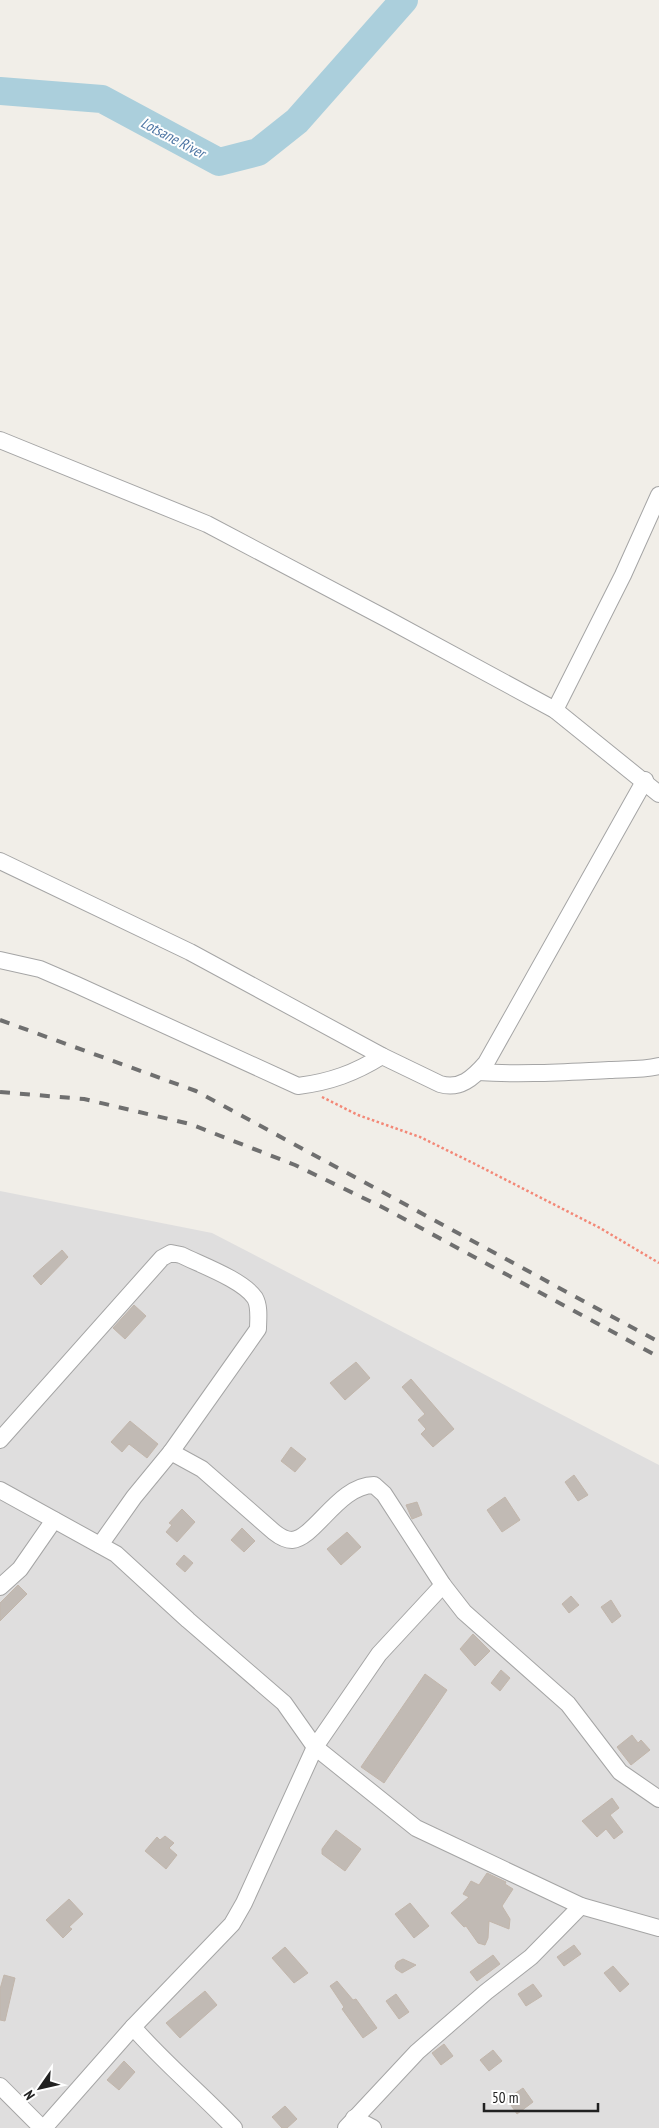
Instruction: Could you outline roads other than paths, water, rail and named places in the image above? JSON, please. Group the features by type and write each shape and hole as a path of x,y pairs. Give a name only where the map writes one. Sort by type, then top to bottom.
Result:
{"street":[{"path":"0,440 208,524 555,710 645,780 659,794"},
{"path":"555,710 623,575 659,495"},
{"path":"0,862 190,952 382,1056 440,1084 450,1087 458,1086 478,1072 486,1063 645,780"},
{"path":"0,960 40,970 78,985 298,1086 326,1082 360,1070 382,1056"},
{"path":"478,1072 565,1074 642,1070 659,1066"},
{"path":"0,1440 162,1258 171,1253 181,1255 242,1285 256,1299 259,1312 258,1329 171,1452 100,1545"},
{"path":"171,1452 202,1469 274,1532 292,1540 304,1535 335,1504 363,1485 374,1485 408,1529 443,1585 464,1612 568,1704 620,1772 659,1799"},
{"path":"0,1490 116,1554 188,1620 284,1703 315,1747 416,1828 581,1906 659,1928"},
{"path":"0,1587 20,1569 54,1520"},
{"path":"0,2086 43,2128 132,2027 232,1924 244,1904 315,1747 379,1654 443,1585"},
{"path":"350,2123 417,2052 486,1992 531,1957 581,1906"},
{"path":"132,2027 157,2054 204,2097 234,2128"},
{"path":"350,2123 373,2128"}],"waterway":[{"name":"Lotsane River","path":"0,91 102,99 219,162 258,152 297,121 404,0"}],"railway":[{"path":"0,1020 196,1091 659,1342"},
{"path":"0,1092 84,1099 190,1124 295,1165 382,1207 659,1357"}]}
